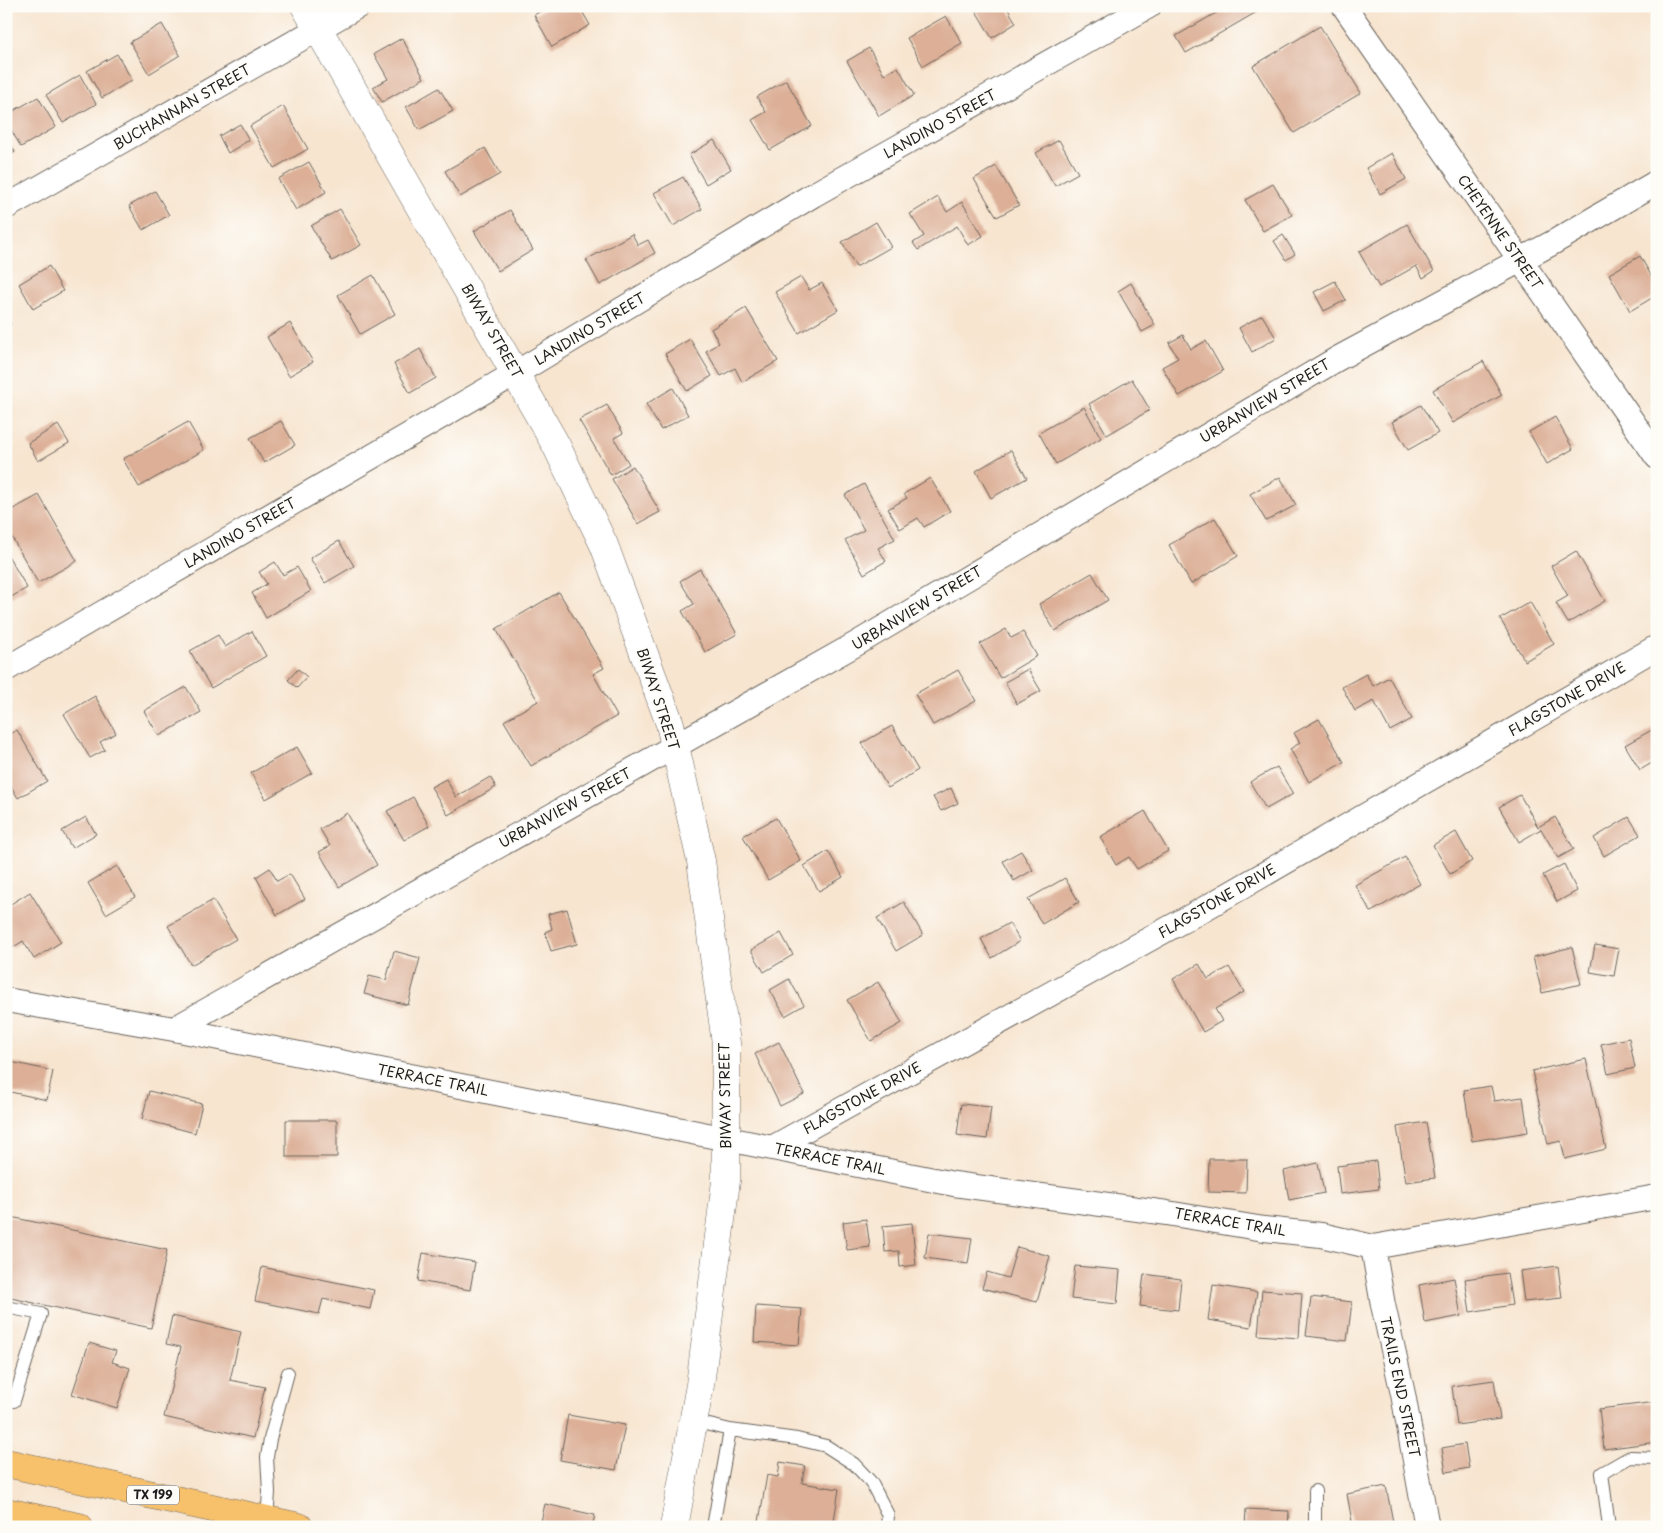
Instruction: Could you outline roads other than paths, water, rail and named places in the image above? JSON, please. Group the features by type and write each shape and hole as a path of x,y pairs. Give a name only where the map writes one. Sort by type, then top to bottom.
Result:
{"main road":[{"name":"TX 199","path":"6,1463 266,1523 299,1527"},
{"path":"6,1512 79,1527"}],"street":[{"name":"BUCHANNAN STREET","path":"6,207 312,18 358,6"},
{"name":"LANDINO STREET","path":"6,669 516,373 812,195 1149,6"},
{"name":"CHEYENNE STREET","path":"1344,6 1657,457"},
{"name":"BIWAY STREET","path":"312,18 556,445 604,545 670,724 701,861 726,1043 726,1181 700,1385 674,1527"},
{"name":"URBANVIEW STREET","path":"174,1029 856,644 1337,359 1520,261 1657,182"},
{"name":"FLAGSTONE DRIVE","path":"772,1148 1202,910 1657,647"},
{"name":"TERRACE TRAIL","path":"6,1000 174,1029 954,1184 1167,1212 1264,1229 1321,1235 1374,1247 1657,1197"},
{"name":"TRAILS END STREET","path":"1374,1247 1383,1305 1403,1394 1427,1527"}],"lane":[{"path":"6,1307 41,1314 14,1400 6,1399"},
{"path":"266,1523 269,1492 268,1457 270,1439 288,1373"},
{"path":"694,1421 730,1430 797,1439 826,1446 854,1464 872,1482 888,1514 887,1527"},
{"path":"713,1527 730,1430"},
{"path":"1609,1527 1602,1473 1630,1457 1657,1458"},
{"path":"1315,1491 1315,1527"}]}
